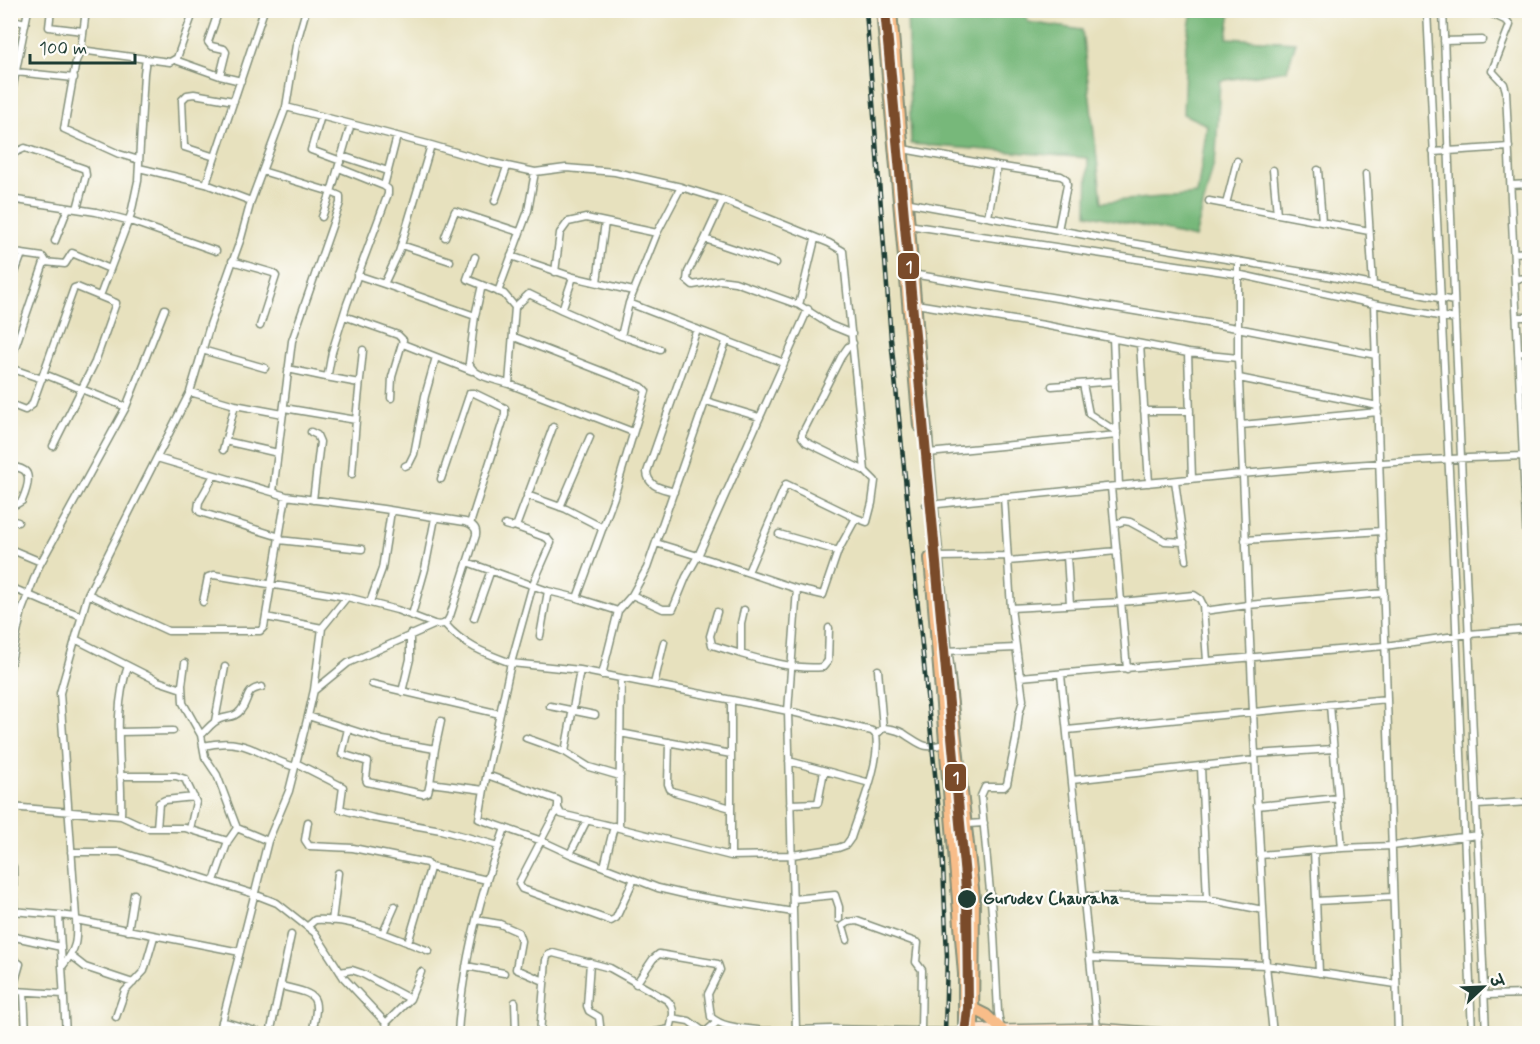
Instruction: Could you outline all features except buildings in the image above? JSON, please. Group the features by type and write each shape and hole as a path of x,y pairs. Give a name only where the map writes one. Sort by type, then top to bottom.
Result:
{"highway":[{"path":"882,10 889,39 903,149 902,202"},
{"path":"891,10 889,39 929,505 945,744 964,974 965,1031"},
{"path":"910,274 916,304 928,453 929,505 937,557 974,897 974,1009 965,1031"},
{"path":"974,1009 986,1015 1002,1030"}],"main road":[{"path":"965,1031 1097,1028 1176,1034"}],"street":[{"path":"10,101 28,10"},
{"path":"51,10 49,27 83,32"},
{"path":"86,10 81,50 75,62 64,129 119,154 139,160"},
{"path":"219,10 208,42 210,46 224,49 226,52 220,76"},
{"path":"206,184 264,10"},
{"path":"62,967 71,956 77,940 60,693 88,594 190,392 251,201 286,107 296,45 306,10"},
{"path":"1427,10 1457,636 1472,1034"},
{"path":"1443,10 1486,1033 1520,1034"},
{"path":"1470,10 1484,11 1510,23 1492,71 1505,88 1521,402 1526,435 1523,456 1527,481 1530,609"},
{"path":"175,60 192,11"},
{"path":"10,19 25,23"},
{"path":"1444,41 1482,40"},
{"path":"81,50 170,62 175,60 241,81"},
{"path":"100,296 131,214 139,168 146,59"},
{"path":"16,72 74,78"},
{"path":"215,157 184,147 182,100 187,95 194,94 234,101"},
{"path":"286,107 507,167 535,172 566,168 615,172 681,187 723,200 843,251 866,471"},
{"path":"321,116 311,150 388,171"},
{"path":"322,216 351,124"},
{"path":"384,186 398,136"},
{"path":"384,284 401,245 431,145"},
{"path":"1433,152 1509,147"},
{"path":"10,164 14,153 25,148 85,169 86,175 77,209"},
{"path":"903,149 1064,177 1067,185 1058,230"},
{"path":"1226,204 1237,161"},
{"path":"988,217 997,166"},
{"path":"495,201 507,167"},
{"path":"139,168 206,184 251,201"},
{"path":"326,376 357,275 388,194 388,189 384,186 339,168"},
{"path":"1273,170 1277,214"},
{"path":"1318,170 1322,222"},
{"path":"262,171 331,192 340,196 341,200 294,334 273,492"},
{"path":"498,292 528,211 535,172"},
{"path":"1366,174 1373,285"},
{"path":"1511,185 1530,184"},
{"path":"621,336 628,303 657,233 681,187"},
{"path":"10,199 96,212 127,220 216,251"},
{"path":"723,200 688,272 688,282 693,285 726,280 799,305 830,325 852,334"},
{"path":"1209,201 1369,231"},
{"path":"902,202 1454,301"},
{"path":"55,241 68,208"},
{"path":"445,237 455,211 519,232"},
{"path":"555,272 560,233 568,222 586,218 657,233"},
{"path":"597,282 605,222"},
{"path":"904,224 1237,274 1455,319"},
{"path":"799,305 815,238"},
{"path":"705,239 776,263"},
{"path":"401,245 450,261"},
{"path":"10,252 44,257 45,262 10,362"},
{"path":"1514,253 1530,252"},
{"path":"45,262 65,264 72,253 110,268"},
{"path":"10,286 22,254"},
{"path":"510,256 555,272 633,291"},
{"path":"475,257 467,279 508,297 515,307 509,384"},
{"path":"232,261 273,273 276,276 260,326"},
{"path":"1238,261 1238,358 1250,657 1266,965 1273,1034"},
{"path":"910,274 1238,328 1376,356"},
{"path":"357,275 475,316"},
{"path":"562,310 573,277"},
{"path":"1515,279 1530,278"},
{"path":"474,372 469,363 475,316 482,285"},
{"path":"10,404 20,409 29,408 43,376 74,288 77,287 115,302 117,306 95,362 53,446"},
{"path":"515,307 529,294 621,336 660,349"},
{"path":"628,303 784,363"},
{"path":"916,304 1188,353 1238,358"},
{"path":"1374,304 1398,1034"},
{"path":"10,666 16,633 41,562 126,407 165,309"},
{"path":"632,595 663,609 673,609 808,309"},
{"path":"344,316 398,335 403,340 395,363 391,398"},
{"path":"1517,317 1530,317"},
{"path":"674,492 652,484 647,472 697,329"},
{"path":"514,338 645,389 646,397 614,497 577,598"},
{"path":"1113,338 1119,486"},
{"path":"602,675 618,611 632,595 647,568 726,342"},
{"path":"403,344 633,432"},
{"path":"748,572 786,484 867,522 875,481 866,471 806,442 802,437 842,357 848,347 853,344"},
{"path":"1140,344 1149,483"},
{"path":"202,350 265,368"},
{"path":"352,474 363,350"},
{"path":"1518,352 1530,352"},
{"path":"1188,353 1192,479"},
{"path":"405,466 409,464 414,454 425,396 436,357"},
{"path":"10,368 43,376 126,407"},
{"path":"288,369 359,383"},
{"path":"1239,378 1378,409"},
{"path":"1052,386 1115,381"},
{"path":"1083,384 1089,414 1117,433"},
{"path":"190,392 235,405 356,420"},
{"path":"441,479 470,393 505,408 505,415 470,524"},
{"path":"706,401 759,417"},
{"path":"1521,402 1530,401"},
{"path":"223,450 235,405"},
{"path":"1241,425 1378,409"},
{"path":"1144,411 1190,411"},
{"path":"514,526 553,427"},
{"path":"311,432 317,435 320,442 313,500"},
{"path":"928,453 1117,433"},
{"path":"560,507 590,437"},
{"path":"225,441 278,453"},
{"path":"929,505 1243,474 1461,458 1523,456"},
{"path":"157,458 286,496 470,524 477,533 450,616 445,624"},
{"path":"10,466 28,474 22,501 17,504 10,503"},
{"path":"214,475 198,506 200,512 280,538 362,549"},
{"path":"1175,481 1186,560"},
{"path":"1111,487 1127,669"},
{"path":"527,495 560,507 603,528"},
{"path":"88,594 168,631 256,632 263,630 286,496"},
{"path":"1002,1030 998,1012 982,789 1004,787 1008,784 1023,700 1011,608 1004,497"},
{"path":"370,602 382,569 391,511"},
{"path":"412,615 435,518"},
{"path":"656,543 797,589 823,595 838,551 856,518"},
{"path":"1115,524 1130,522 1165,541 1184,542"},
{"path":"505,525 514,526 551,541 533,584 511,663 479,819 672,892 793,912"},
{"path":"1245,540 1382,531"},
{"path":"779,534 838,551"},
{"path":"10,549 41,562"},
{"path":"937,557 1008,559 1117,551"},
{"path":"1067,556 1070,604"},
{"path":"467,562 548,591 618,611"},
{"path":"474,618 491,570"},
{"path":"203,602 208,577 212,575 347,597 412,615 434,624 445,624"},
{"path":"10,586 82,616"},
{"path":"796,1031 788,711 797,589"},
{"path":"540,636 548,591"},
{"path":"1204,611 1384,593"},
{"path":"1011,608 1121,602 1194,595 1200,598 1204,611 1207,661"},
{"path":"219,1034 268,841 289,791 296,765 314,690 322,628 347,597"},
{"path":"741,654 741,623 744,610"},
{"path":"717,612 710,636 712,645 792,665 819,668 826,666 829,628"},
{"path":"266,617 322,628"},
{"path":"314,690 348,663 434,624"},
{"path":"445,624 454,635 470,646 511,663 580,670 654,684 788,711 872,731 876,735 878,747 870,783 851,838 846,845 792,855 731,856 561,814 558,808"},
{"path":"1020,677 1385,646 1469,634 1530,629"},
{"path":"402,692 410,659 410,634"},
{"path":"75,639 158,681 182,689"},
{"path":"654,684 664,642"},
{"path":"946,651 1016,648"},
{"path":"185,663 182,689 185,708 201,735 207,762 217,775 237,828 268,841"},
{"path":"121,816 120,690 128,666"},
{"path":"215,722 225,668"},
{"path":"565,752 580,670"},
{"path":"876,735 883,728 878,670"},
{"path":"1061,675 1097,1028"},
{"path":"604,867 617,827 621,678"},
{"path":"372,684 500,714"},
{"path":"201,735 215,722 237,714 244,706 247,695 262,687"},
{"path":"1067,730 1253,714 1387,699"},
{"path":"731,701 731,856"},
{"path":"1330,705 1342,848"},
{"path":"550,706 595,715"},
{"path":"308,716 396,743 435,749"},
{"path":"348,729 342,754 368,762 366,779 368,782 423,794 428,792 441,722"},
{"path":"883,728 906,735 920,746 933,747 945,744"},
{"path":"119,732 173,731"},
{"path":"620,733 731,754"},
{"path":"526,738 565,752 589,767 620,777"},
{"path":"669,742 668,784 670,789 731,808"},
{"path":"203,746 218,743 234,744 259,751 276,762 296,765 343,788 340,809 373,818 441,830 499,846"},
{"path":"1072,780 1201,767 1255,757 1334,749"},
{"path":"789,761 870,783"},
{"path":"1201,767 1207,899"},
{"path":"790,804 818,803 824,771"},
{"path":"487,775 559,802 542,841 520,881 522,889 612,921 616,918 634,879"},
{"path":"120,776 183,777 194,797 195,807 190,829"},
{"path":"430,783 484,790"},
{"path":"10,797 11,807 121,816 147,828 190,829 228,841"},
{"path":"157,828 159,803 165,800 194,797"},
{"path":"1257,806 1338,798"},
{"path":"1477,805 1530,802"},
{"path":"570,854 587,820"},
{"path":"308,822 305,840 309,846 358,849 424,861 430,867 487,880"},
{"path":"952,825 984,823"},
{"path":"214,881 228,841 237,828"},
{"path":"458,1034 466,966 476,920 505,828"},
{"path":"1260,855 1392,846 1478,835"},
{"path":"1314,850 1319,973"},
{"path":"71,852 120,852 277,903 315,933 340,972 386,1023 389,1033 396,1034"},
{"path":"10,861 13,867 12,914 59,915 154,937 240,952"},
{"path":"408,943 430,867"},
{"path":"332,921 338,873"},
{"path":"128,931 134,894"},
{"path":"793,900 835,895 839,907 839,919"},
{"path":"1084,896 1207,899 1263,910"},
{"path":"1316,902 1393,897"},
{"path":"383,933 395,906"},
{"path":"59,915 66,1034"},
{"path":"308,926 315,920 362,925 429,951"},
{"path":"476,920 500,924 518,932 521,941 516,969 544,981"},
{"path":"847,940 843,926 857,921 918,943 916,962 922,969 921,1030"},
{"path":"270,1034 291,935"},
{"path":"10,936 60,947"},
{"path":"116,1017 125,991 144,971 154,937"},
{"path":"540,1034 546,960 551,954 610,968 671,1003 674,1012 670,1029 646,1034"},
{"path":"636,984 652,959 659,954 718,964 720,970 708,998 711,1017 717,1022 764,1032 965,1031"},
{"path":"71,956 85,967 133,983"},
{"path":"10,957 20,964 14,990 63,994"},
{"path":"1091,958 1266,965 1396,984"},
{"path":"590,962 586,1006 589,1011 599,1017 601,1033 623,1034"},
{"path":"466,966 504,973"},
{"path":"340,972 352,970 361,973 410,999"},
{"path":"386,1023 410,999 421,972"},
{"path":"281,986 308,992 314,997 317,1010 312,1034"},
{"path":"24,992 26,1034"},
{"path":"1484,995 1530,994"},
{"path":"515,1002 516,1034"},
{"path":"672,1018 689,1022 704,1033 717,1022"},
{"path":"222,1021 265,1034"}],"green space":[{"path":"907,11 1025,11 1028,22 1082,30 1102,202 1197,194 1207,125 1183,114 1186,44 1192,11 1231,11 1227,38 1296,42 1287,70 1220,81 1216,155 1195,238 1087,214 1088,158 911,144"}],"railway":[{"path":"866,10 891,339 942,843 947,956 945,1034"}],"transit line":[{"name":"1","path":"885,10 967,899 968,1008 965,1034"}],"place":[{"name":"Gurudev Chauraha","path":"967,899"}]}
